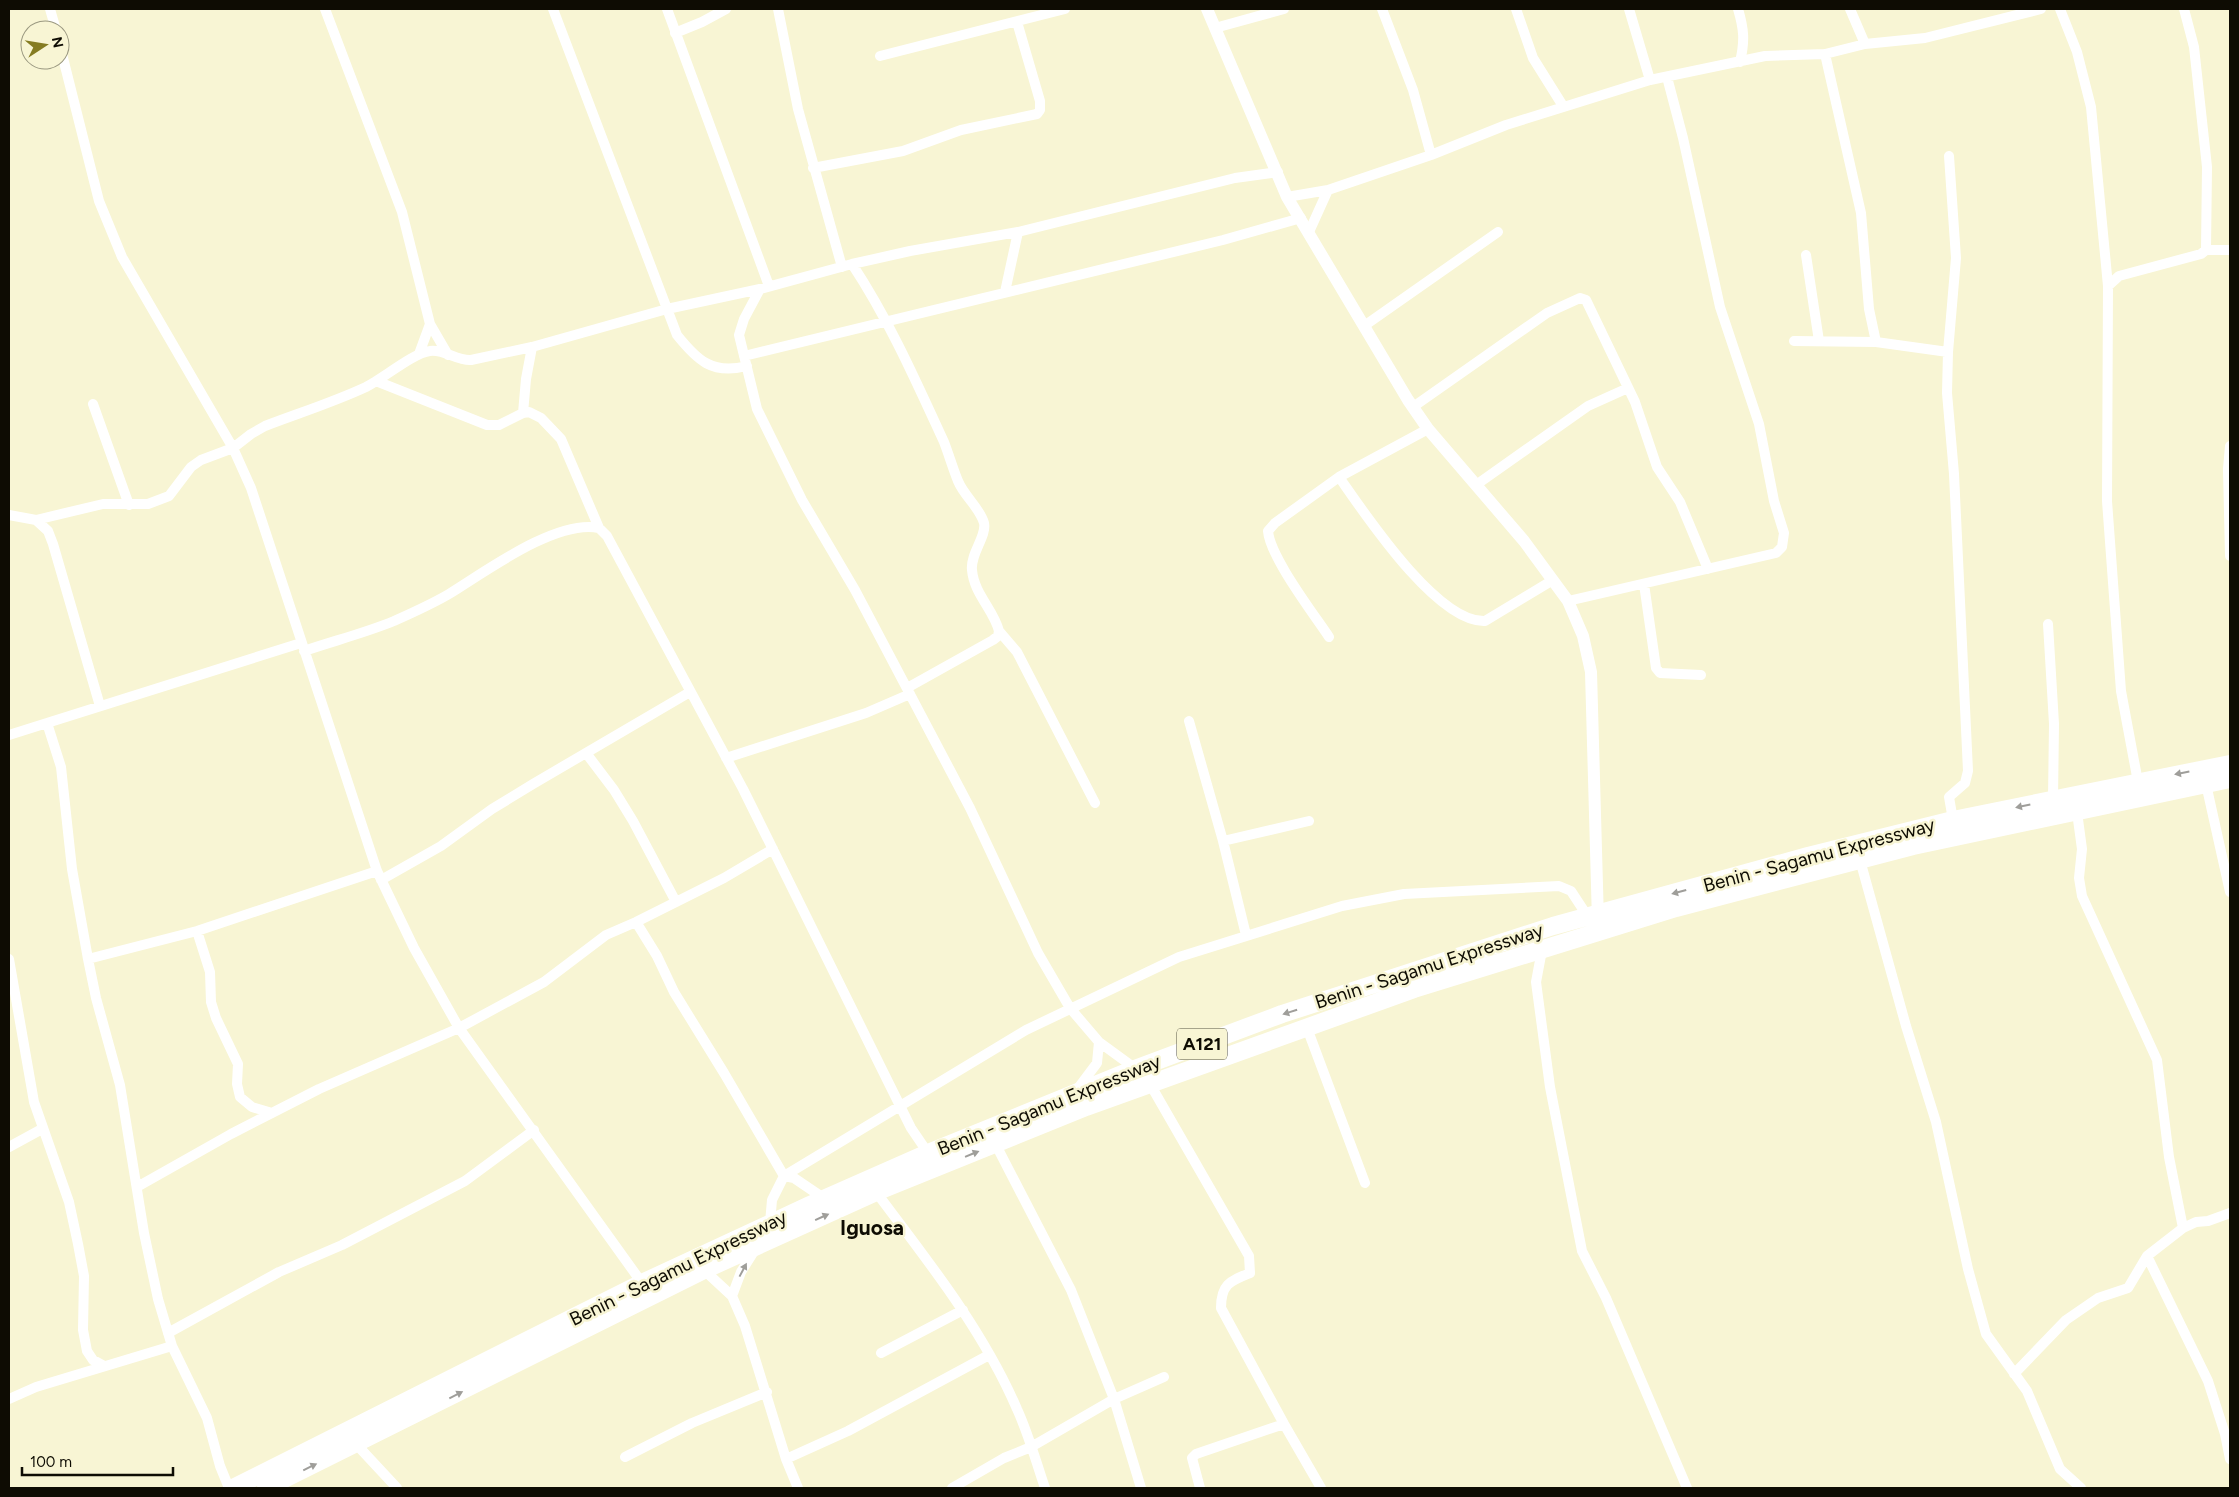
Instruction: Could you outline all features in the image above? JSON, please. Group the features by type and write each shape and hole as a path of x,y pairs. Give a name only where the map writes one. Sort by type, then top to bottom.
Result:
{"highway":[{"name":"Benin - Sagamu Expressway","path":"233,1488 642,1282 770,1223 928,1153 1136,1069 1282,1014 1553,926 1808,856 1912,838 1953,820 2230,764"},
{"name":"A121","path":"266,1488 356,1445 704,1270 876,1192 1086,1107 1414,988 1771,882 1860,860 1912,838 2077,812 2230,779"}],"street":[{"path":"325,9 402,212 430,324 448,355"},
{"path":"553,9 678,335 694,356 716,367 739,368 746,361 887,322 1224,240 1301,218"},
{"path":"667,9 765,287"},
{"path":"675,33 702,22 726,9"},
{"path":"778,9 798,109 813,168 847,266 874,298 887,322 905,356 944,443 959,484 983,519 984,530 976,548 971,568 974,581 1000,631 1017,652 1095,803"},
{"path":"880,56 1065,9"},
{"path":"1207,9 1278,172 1287,197 1364,326 1428,429 1524,541 1568,601 1583,636 1591,672 1592,916"},
{"path":"1214,28 1284,9"},
{"path":"1382,9 1412,90 1431,155"},
{"path":"1516,9 1533,58 1562,106"},
{"path":"1629,9 1650,80"},
{"path":"1738,9 1744,30 1745,44 1740,62"},
{"path":"1850,9 1865,44"},
{"path":"1287,197 1328,190 1431,155 1506,125 1650,80 1765,56 1825,54 1865,44 1925,38 2041,9"},
{"path":"2060,9 2077,52 2091,107 2108,286 2107,501 2121,691 2138,782"},
{"path":"2184,9 2194,47 2207,167 2206,250"},
{"path":"813,168 903,151 961,130 1037,114 1040,110 1040,101 1018,22"},
{"path":"1825,54 1861,213 1869,309 1876,342"},
{"path":"66,70 100,201 122,257 233,448 251,488 302,647 379,875 414,948 459,1028 642,1282 637,1304"},
{"path":"1568,601 1776,554 1782,547 1784,533 1774,501 1759,424 1720,307 1688,157 1667,77"},
{"path":"1949,156 1956,258 1948,352 1947,393 1954,474 1968,771 1965,782 1949,797 1953,820"},
{"path":"10,515 36,520 103,504 148,504 169,496 190,467 201,460 233,448 250,434 265,426 331,402 376,381 419,354 435,351 462,360 471,360 532,347 667,309 910,251 1018,232 1236,178 1278,172"},
{"path":"1309,232 1328,190"},
{"path":"1005,292 1018,232"},
{"path":"1364,326 1498,232"},
{"path":"2108,286 2119,276 2201,254 2206,250 2230,250"},
{"path":"1806,255 1819,341"},
{"path":"765,287 744,319 739,335 757,409 802,500 855,590 970,808 1038,953 1070,1008 1098,1042 1136,1069"},
{"path":"1413,407 1547,313 1580,298 1589,303 1628,388 1657,467 1680,502 1708,569"},
{"path":"419,354 430,324"},
{"path":"1794,341 1876,342 1948,352"},
{"path":"523,413 526,378 532,347"},
{"path":"376,381 486,425 500,425 523,413 529,412 541,418 561,439 599,528 607,536 726,758 911,1128 928,1153"},
{"path":"1476,485 1588,406 1628,388"},
{"path":"93,404 129,505"},
{"path":"1329,637 1277,557 1269,542 1268,531 1275,523 1339,477 1428,429"},
{"path":"2230,446 2228,469 2230,556"},
{"path":"1339,477 1370,522 1422,585 1460,614 1476,621 1486,621 1553,580"},
{"path":"36,520 48,532 53,544 100,706"},
{"path":"9,735 100,706 400,618 447,595 509,555 545,538 581,527 599,528"},
{"path":"1644,584 1656,668 1660,673 1701,675"},
{"path":"2048,624 2054,724 2053,799"},
{"path":"726,758 866,714 993,640 1000,631"},
{"path":"88,959 197,931 379,875 441,846 492,809 690,692"},
{"path":"1189,721 1223,841 1246,936"},
{"path":"47,723 61,767 72,869 88,959 96,998 120,1085 150,1261 172,1346 207,1418 215,1450 228,1488"},
{"path":"586,753 614,790 676,902"},
{"path":"2206,784 2230,892"},
{"path":"2077,812 2082,849 2079,878 2082,896 2157,1060 2169,1157 2184,1228"},
{"path":"1223,841 1310,821"},
{"path":"138,1187 272,1113 320,1089 459,1028 544,982 606,934 636,922 724,878 772,849"},
{"path":"1860,860 1906,1026 1936,1122 1968,1269 1986,1334 2027,1391 2055,1461 2060,1469 2081,1488"},
{"path":"770,1223 772,1200 784,1176 1026,1030 1178,957 1342,906 1404,894 1559,886 1571,890 1592,916 1600,932"},
{"path":"636,922 674,992 784,1176 794,1178 825,1199"},
{"path":"197,931 210,972 210,1002 238,1064 237,1084 240,1097 252,1106 272,1113"},
{"path":"1542,950 1536,982 1537,992 1550,1087 1582,1251 1606,1298 1687,1488"},
{"path":"9,959 34,1102 69,1202 78,1244 84,1276 83,1330 87,1351 94,1360 104,1366"},
{"path":"1308,1028 1364,1183"},
{"path":"1074,1094 1097,1063 1098,1042"},
{"path":"1150,1084 1250,1256 1250,1273 1226,1285 1221,1294 1221,1308 1321,1488"},
{"path":"9,1147 42,1129"},
{"path":"168,1333 280,1272 342,1245 465,1181 534,1130"},
{"path":"996,1145 1071,1290 1114,1400 1141,1488"},
{"path":"876,1192 963,1310 1017,1408 1045,1488"},
{"path":"2014,1374 2066,1320 2098,1298 2128,1288 2147,1256 2184,1228 2196,1222 2208,1221 2230,1213"},
{"path":"732,1296 742,1272 757,1246"},
{"path":"2147,1256 2208,1381 2230,1459"},
{"path":"704,1270 732,1296 745,1326 795,1487"},
{"path":"881,1353 963,1310"},
{"path":"9,1400 36,1387 172,1346"},
{"path":"786,1459 848,1431 989,1356"},
{"path":"952,1488 1004,1458 1031,1447 1114,1400 1164,1376"},
{"path":"625,1457 692,1423 767,1392"},
{"path":"1200,1488 1193,1469 1192,1458 1196,1454 1284,1424"},
{"path":"356,1445 396,1488"}],"district":[{"name":"Iguosa","path":"872,1227"}]}
